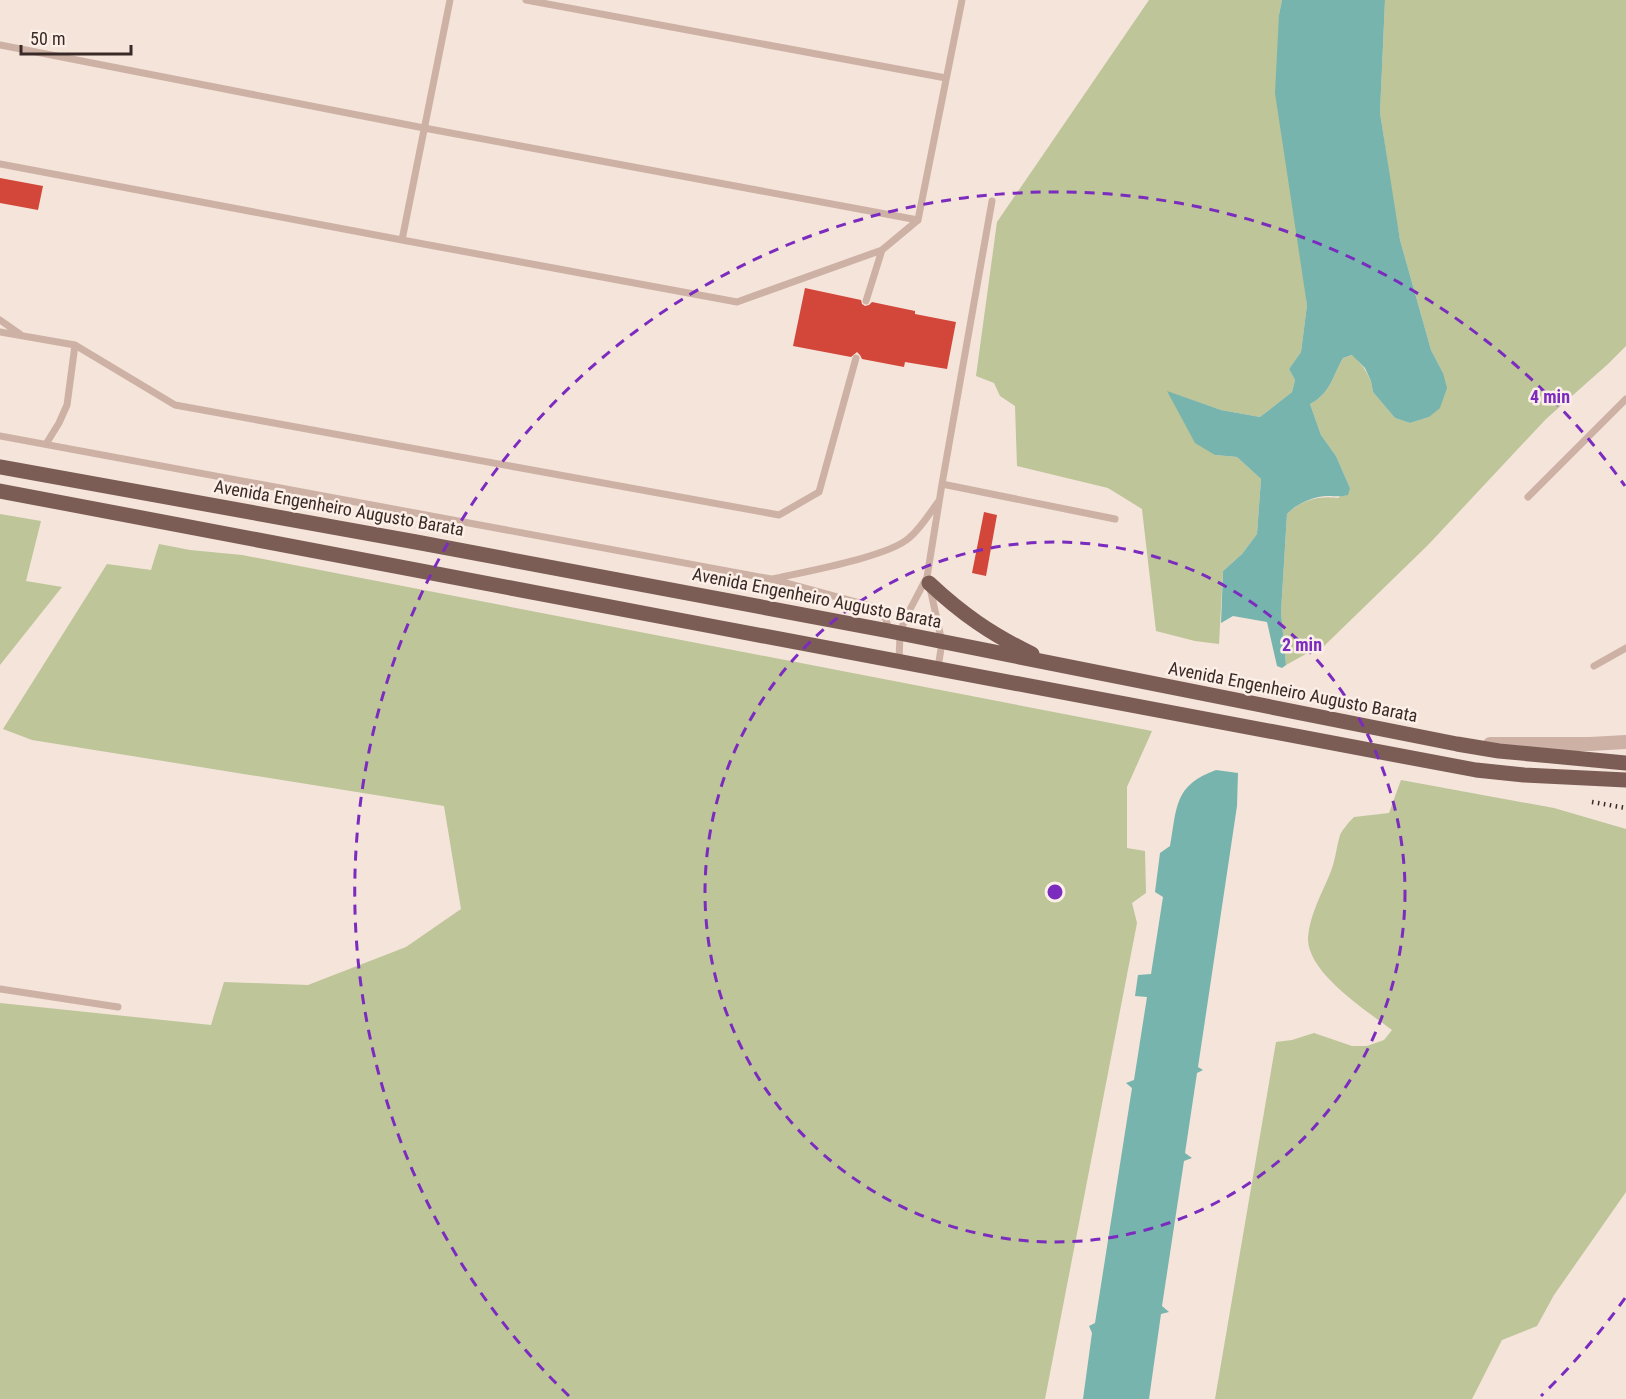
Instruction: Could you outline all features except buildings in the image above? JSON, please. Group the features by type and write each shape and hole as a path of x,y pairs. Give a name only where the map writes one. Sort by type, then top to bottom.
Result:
{"main road":[{"name":"Avenida Engenheiro Augusto Barata","path":"0,466 894,632 1457,744 1499,751 1626,763"},
{"path":"0,491 1476,770 1626,780"},
{"path":"928,580 954,607 996,636 1054,664"}],"street":[{"path":"1457,744 1626,742"}],"lane":[{"path":"402,240 450,0"},
{"path":"526,0 946,78"},
{"path":"0,164 736,302 882,250 918,220 962,0"},
{"path":"0,45 424,128 918,220"},
{"path":"938,669 942,642 928,580 939,500 992,201"},
{"path":"866,301 882,250"},
{"path":"0,320 23,336"},
{"path":"0,332 75,345 175,405 779,515 819,492 855,358"},
{"path":"46,444 67,405 75,345"},
{"path":"1528,497 1626,399"},
{"path":"0,436 771,579 874,607 882,614 894,632 898,662"},
{"path":"942,484 1115,519"},
{"path":"771,579 875,554 907,540 939,500"},
{"path":"894,632 928,580"},
{"path":"1594,666 1626,648"},
{"path":"0,989 118,1007"}],"green space":[{"path":"1149,0 1282,0 1279,15 1307,305 1301,352 1289,369 1295,380 1292,392 1260,417 1221,410 1168,392 1215,455 1237,457 1261,479 1257,534 1242,554 1223,571 1219,644 1195,641 1156,631 1142,509 1108,488 1017,466 1015,406 1000,396 994,383 976,376 997,222"},
{"path":"1385,0 1626,0 1626,346 1546,419 1428,545 1323,647 1286,665 1281,612 1287,514 1310,500 1324,497 1338,498 1350,488 1336,456 1321,435 1310,404 1327,390 1343,358 1353,355 1364,368 1371,381 1373,392 1395,418 1410,423 1429,417 1443,373 1431,350 1400,240 1393,200 1380,113"},
{"path":"0,514 41,521 26,581 62,587 0,665"},
{"path":"159,544 190,550 242,555 1152,731 1127,787 1127,848 1145,851 1146,893 1132,903 1137,923 1045,1399 0,1399 0,1003 211,1025 224,982 308,985 406,947 461,909 444,806 32,740 3,729 107,564 151,570"},
{"path":"1401,780 1554,808 1626,829 1626,1192 1554,1295 1537,1326 1502,1340 1472,1399 1215,1399 1276,1042 1314,1033 1352,1046 1367,1046 1384,1040 1392,1030 1340,990 1327,977 1310,950 1308,937 1313,913 1331,871 1341,833 1354,817 1389,813"}],"water":[{"path":"1282,0 1385,0 1380,113 1400,240 1431,350 1443,373 1447,388 1440,408 1429,417 1410,423 1395,418 1373,392 1365,368 1352,355 1343,358 1327,390 1310,404 1321,435 1336,456 1350,488 1348,495 1311,499 1287,514 1281,612 1286,665 1282,668 1277,666 1267,622 1233,616 1221,623 1223,571 1242,554 1257,534 1261,479 1237,457 1215,455 1195,443 1167,391 1221,410 1260,417 1292,392 1295,380 1289,369 1301,352 1307,305 1275,93 1279,15"},
{"path":"1216,770 1238,773 1237,806 1198,1067 1203,1070 1197,1073 1185,1153 1192,1158 1184,1161 1162,1306 1169,1312 1161,1314 1149,1399 1083,1399 1092,1333 1089,1326 1095,1323 1132,1088 1126,1083 1134,1080 1147,997 1135,996 1138,975 1151,974 1163,897 1155,892 1160,853 1170,846 1177,809 1185,790 1202,776"}],"railway":[{"path":"1592,802 1626,808"}]}
